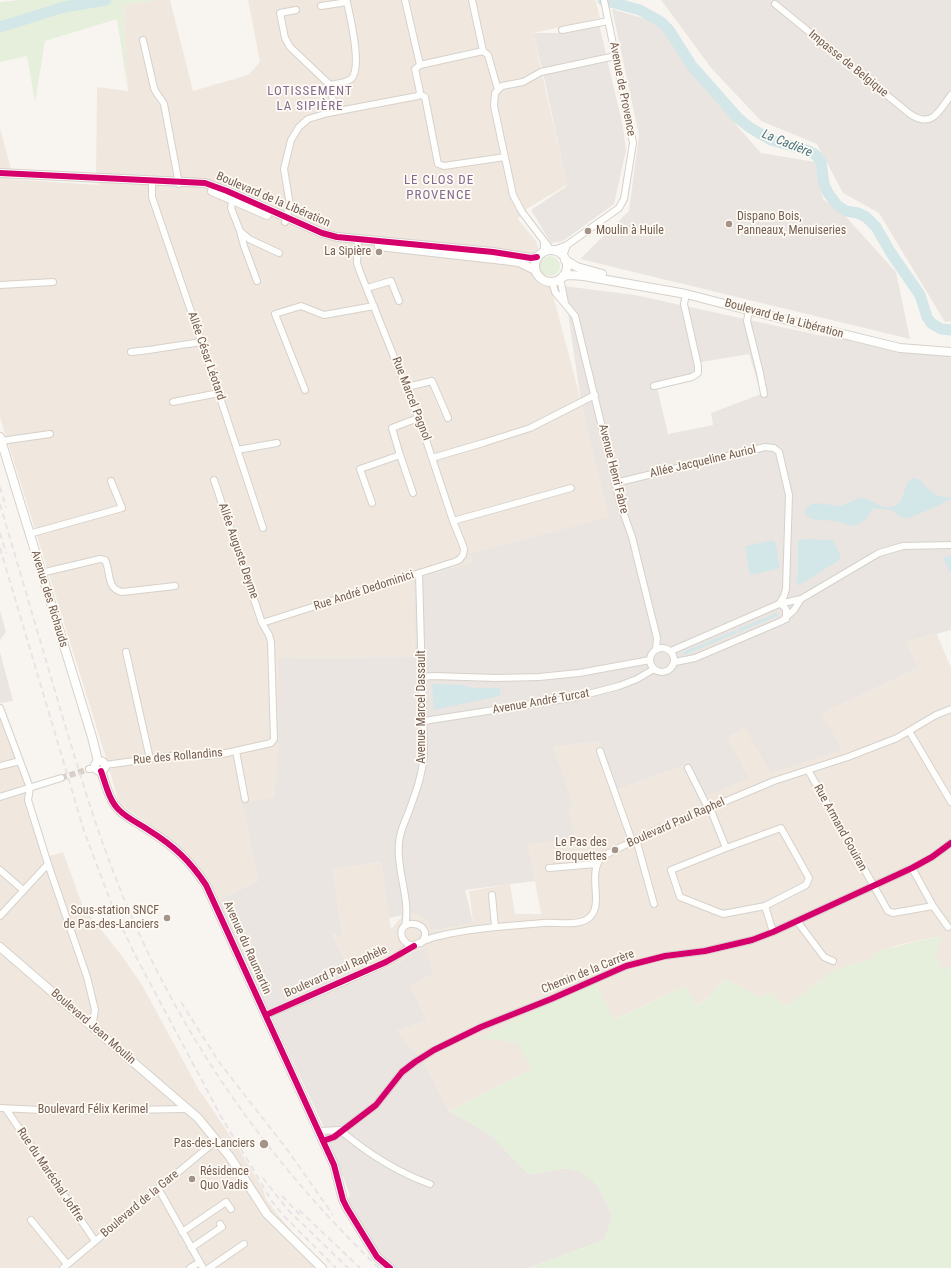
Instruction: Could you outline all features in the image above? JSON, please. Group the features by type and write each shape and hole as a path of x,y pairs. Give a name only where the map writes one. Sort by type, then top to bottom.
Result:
{"street":[{"path":"405,0 420,65"},
{"path":"472,0 483,51 488,55 498,90"},
{"path":"321,6 347,2 356,54 354,76 349,80 330,85"},
{"name":"Avenue de Provence","path":"550,250 567,245 619,208 623,202 633,143 605,3"},
{"name":"Impasse de Belgique","path":"775,4 910,114 923,120 929,120 935,116 951,95"},
{"path":"296,10 280,13 285,38 290,47 330,85 335,112"},
{"path":"562,30 608,21"},
{"path":"143,40 154,88 164,104 178,183"},
{"path":"419,94 420,92 415,69 420,65 483,51"},
{"path":"535,270 535,261 537,257 550,250 522,212 513,195 494,106 495,93 502,86 524,82 541,72 615,56"},
{"path":"285,220 290,205 284,169 291,140 299,127 308,119 335,112 418,96 419,94"},
{"path":"419,94 424,97 438,164 444,166 505,157"},
{"name":"Boulevard de la Libération","path":"0,173 152,182"},
{"name":"Boulevard de la Libération","path":"0,178 178,183 233,196 320,238 334,241 358,241 531,258 537,257"},
{"name":"Allée César Léotard","path":"152,182 152,197 202,342 263,528"},
{"path":"233,196 231,208 257,281"},
{"path":"240,231 248,239 279,253"},
{"name":"Boulevard de la Libération","path":"358,241 519,262 535,270 543,280 552,282 570,275 627,283 686,294 807,326 900,348 951,352"},
{"name":"Rue Marcel Pagnol","path":"358,241 357,263 418,418 453,521 464,547 463,555"},
{"path":"562,277 566,268 564,258 567,245"},
{"name":"Boulevard de la Libération","path":"550,250 576,267 627,283"},
{"name":"Avenue Henri Fabre","path":"562,277 565,303"},
{"path":"367,288 391,281 399,301"},
{"path":"0,285 53,282"},
{"name":"Avenue Henri Fabre","path":"552,282 555,292 575,316 621,506 632,537 657,638 656,649"},
{"path":"654,386 692,377 698,374 698,366 684,304 686,294"},
{"path":"305,390 275,314 301,306 324,315 374,306"},
{"path":"749,310 747,321 764,394"},
{"path":"132,352 160,349 172,345 202,342"},
{"path":"406,387 432,381 448,418"},
{"path":"173,402 219,393"},
{"path":"432,458 530,428 595,395"},
{"path":"413,493 392,428 418,418"},
{"path":"0,439 50,434"},
{"name":"Avenue des Richauds","path":"0,439 92,737 97,767"},
{"path":"237,450 276,443"},
{"name":"Allée Jacqueline Auriol","path":"616,483 765,447 777,450 780,455 787,484 789,504 786,589 779,604"},
{"path":"372,503 360,469 400,455"},
{"name":"Allée Auguste Deyme","path":"214,480 262,622"},
{"path":"29,534 122,508 111,481"},
{"path":"453,521 572,488"},
{"path":"672,651 779,604 801,599 879,553 903,546 951,546"},
{"name":"Rue André Dedominici","path":"262,622 454,562 459,560 463,555"},
{"path":"41,573 100,559 105,560 108,564 111,584 117,591 122,592 175,586"},
{"name":"Avenue Marcel Dassault","path":"405,926 407,909 399,861 399,843 400,836 420,780 424,752 419,573"},
{"path":"675,662 695,658 786,619 801,599"},
{"path":"779,604 786,609 786,619"},
{"name":"Rue des Rollandins","path":"97,767 178,755 206,756 271,743 275,738 271,642 262,622"},
{"name":"Avenue Henri Fabre","path":"657,638 664,647"},
{"path":"664,647 672,651 675,662 671,669 660,672 654,669 651,665 650,655 656,649 664,647"},
{"path":"126,652 150,759"},
{"name":"Avenue André Turcat","path":"422,677 539,677 579,673 650,660"},
{"name":"Avenue André Turcat","path":"424,721 577,697 618,686 637,679 654,669"},
{"path":"0,708 30,788 28,800 48,864 87,977 94,1010 92,1027"},
{"name":"Boulevard Paul Raphel","path":"596,864 603,856 634,840 774,781 879,745 909,731 936,715 951,709"},
{"path":"909,731 951,802"},
{"path":"236,751 245,799"},
{"path":"600,751 634,840 654,904"},
{"path":"0,766 20,761"},
{"name":"Avenue du Raumartin","path":"97,767 111,799 119,810 131,820 167,842 180,852 206,884 324,1141 334,1165 342,1200 377,1257 390,1268"},
{"path":"688,768 709,808 726,848"},
{"name":"Rue Armand Gouiran","path":"808,770 888,911 893,913 934,906"},
{"path":"0,797 61,778"},
{"path":"781,828 809,878 806,885 765,906 723,914 680,897 671,870 781,828"},
{"name":"Chemin de la Carrère","path":"324,1141 334,1137 340,1130 376,1105 402,1072 415,1062 434,1050 481,1027 552,999 626,966 665,956 712,949 752,940 773,932 912,868 932,857 951,843"},
{"path":"0,916 48,864"},
{"path":"439,936 424,930 422,926 415,923 405,926 402,932 403,939 408,944 414,946 439,936 495,927 546,923 577,923 586,920 594,910 596,893 594,870 596,864 549,868"},
{"path":"912,868 948,927"},
{"path":"0,870 23,890"},
{"path":"492,895 495,927"},
{"path":"765,906 773,932"},
{"name":"Avenue Marcel Dassault","path":"407,909 415,923"},
{"path":"797,921 824,957 833,961"},
{"path":"421,943 424,937 424,930"},
{"name":"Boulevard Paul Raphèle","path":"400,954 403,939"},
{"name":"Boulevard Jean Moulin","path":"0,946 198,1118 240,1171 267,1214 322,1268"},
{"name":"Boulevard Paul Raphèle","path":"266,1015 386,962 414,946"},
{"name":"Boulevard Félix Kerimel","path":"3,1108 61,1111 186,1109"},
{"name":"Rue du Maréchal Joffre","path":"3,1108 95,1241"},
{"path":"319,1131 340,1130 365,1150 398,1170 430,1184"},
{"name":"Boulevard de la Gare","path":"65,1266 212,1144 216,1139"},
{"path":"158,1188 201,1265 190,1268"},
{"path":"182,1232 226,1202 231,1209"},
{"path":"31,1220 65,1266"},
{"path":"191,1248 222,1227 220,1224"},
{"path":"208,1268 244,1244"}],"shaded area":[{"path":"156,0 170,0 193,91 248,75 260,62 248,0 594,0 596,1 600,18 533,33 567,185 528,208 518,219 536,241 554,299 610,517 470,553 472,562 413,579 415,657 280,658 278,745 274,799 242,803 258,881 221,899 218,903 205,877 187,854 145,821 119,804 0,417 0,128 11,169 9,179 99,185 96,172 97,87 128,91 123,5"},
{"path":"661,0 951,0 951,321 945,322 879,213 843,193 817,144 761,121 712,69"},
{"path":"612,9 659,23 738,127 761,153 815,162 823,199 847,218 896,272 910,339 580,259 629,211 639,135"},
{"path":"599,24 623,127 626,150 614,204 563,241 551,243 531,210 567,186 533,33 557,33"},
{"path":"564,286 635,295 818,335 951,354 951,630 907,642 918,668 822,713 842,750 771,773 745,728 727,738 749,778 701,798 683,766 616,790 599,741 554,747 574,808 569,810 575,837 528,845 535,881 465,890 473,923 432,931 428,922 418,915 409,914 389,918 381,862 333,869 342,936 332,933 355,982 399,963 412,952 425,948 433,974 410,985 427,1020 397,1031 425,1065 449,1111 491,1135 529,1175 565,1168 581,1172 595,1183 607,1204 612,1218 604,1240 528,1268 394,1268 379,1253 352,1214 348,1200 350,1195 322,1123 218,903 221,899 258,881 242,803 274,798 278,745 279,658 415,657 413,579 472,562 470,553 609,517 582,409","holes":["749,354 761,394 711,413 713,425 668,434 656,383 696,373 696,363"]},
{"path":"914,478 920,480 935,494 941,497 951,497 951,499 909,518 900,517 892,510 873,508 867,518 854,526 835,521 811,519 805,514 806,509 814,504 839,506 862,498 865,498 878,505 891,507 900,502 907,484"},
{"path":"805,539 832,540 841,556 838,561 797,585 798,542"},
{"path":"772,540 776,543 779,567 777,569 750,575 745,548 746,546"},
{"path":"951,555 951,573 950,573 943,558"},
{"path":"0,611 6,632 0,640"},
{"path":"777,613 778,616 739,632 738,629"},
{"path":"736,630 737,633 684,655 683,652"},
{"path":"937,634 951,668 951,966 942,971 935,954 940,944 940,936 898,945 873,954 875,958 849,965 829,974 795,1000 784,1006 772,993 758,997 725,979 708,998 697,1006 685,986 613,1020 595,982 480,1038 519,1043 532,1069 449,1111 425,1065 397,1031 427,1020 410,985 425,948 412,952 399,963 355,983 332,932 342,936 333,869 381,862 391,929 402,916 409,914 418,915 428,922 432,931 473,923 469,891 510,884 515,914 541,914 528,844 575,837 569,810 574,808 554,747 599,741 616,790 683,766 700,797 727,738 745,728 842,750 821,713 918,668 907,642"},
{"path":"0,652 13,701 0,703"},
{"path":"432,684 463,685 472,688 499,688 501,692 499,696 434,710"},
{"path":"0,709 30,788 28,801 46,857 63,852 83,907 122,956 142,985 199,1090 235,1143 263,1189 266,1199 307,1249 328,1268 0,1268"}],"green space":[{"path":"19,0 156,0 123,5 128,91 117,19 45,41 35,102 27,56 0,62 0,2"},
{"path":"546,256 554,256 560,262 560,270 554,276 546,276 540,270 540,262"},
{"path":"940,936 940,944 935,955 942,970 951,966 951,1268 528,1268 604,1240 612,1218 607,1204 595,1183 581,1172 565,1168 529,1175 491,1135 449,1111 532,1069 518,1043 479,1038 595,981 614,1020 685,986 698,1006 708,998 725,979 758,997 772,993 784,1006 795,1000 829,974 849,965 874,958 873,954 898,946"}],"waterway":[{"name":"La Cadière","path":"0,27 64,7 106,0"},
{"name":"La Cadière","path":"603,0 640,10 661,22 669,30 692,66 738,118 749,127 771,140 809,151 816,155 821,162 824,184 828,193 837,205 846,211 858,213 866,217 876,227 891,253 920,295 927,317 931,323 941,329 951,330"}],"tunnel":[{"path":"61,778 89,769"}],"railway":[{"path":"0,487 6,508"},
{"path":"0,504 91,808 117,882 150,956 175,1006 234,1100 302,1188 379,1268"},
{"path":"0,533 6,553"},
{"path":"0,548 84,831 112,905 134,953 223,1120 271,1200 281,1213 336,1268"},
{"path":"181,1002 219,1062 289,1152 333,1215"},
{"path":"263,1178 287,1209 348,1268"},
{"path":"282,1196 301,1216"},
{"path":"299,1210 360,1268"}],"cycle path":[{"path":"0,173 205,183 227,191 322,233 337,237 493,252 531,258 537,257"},
{"path":"101,771 110,797 119,810 174,848 188,861 206,885 334,1165 343,1200 377,1257 390,1268"},
{"path":"323,1141 334,1137 376,1105 402,1072 415,1062 434,1050 481,1027 551,999 626,966 665,956 705,951 752,940 773,932 912,868 932,857 951,843"},
{"path":"266,1015 386,962 414,946"}],"place":[{"name":"Dispano Bois, Panneaux, Menuiseries","path":"729,224"},
{"name":"Moulin à Huile","path":"588,231"},
{"name":"La Sipière","path":"379,252"},
{"name":"Le Pas des Broquettes","path":"615,850"},
{"name":"Sous-station SNCF de Pas-des-Lanciers","path":"167,918"},
{"name":"Pas-des-Lanciers","path":"264,1144"},
{"name":"Résidence Quo Vadis","path":"192,1179"}],"district":[{"name":"LOTISSEMENT LA SIPIÈRE","path":"310,100"},
{"name":"LE CLOS DE PROVENCE","path":"439,188"}]}
